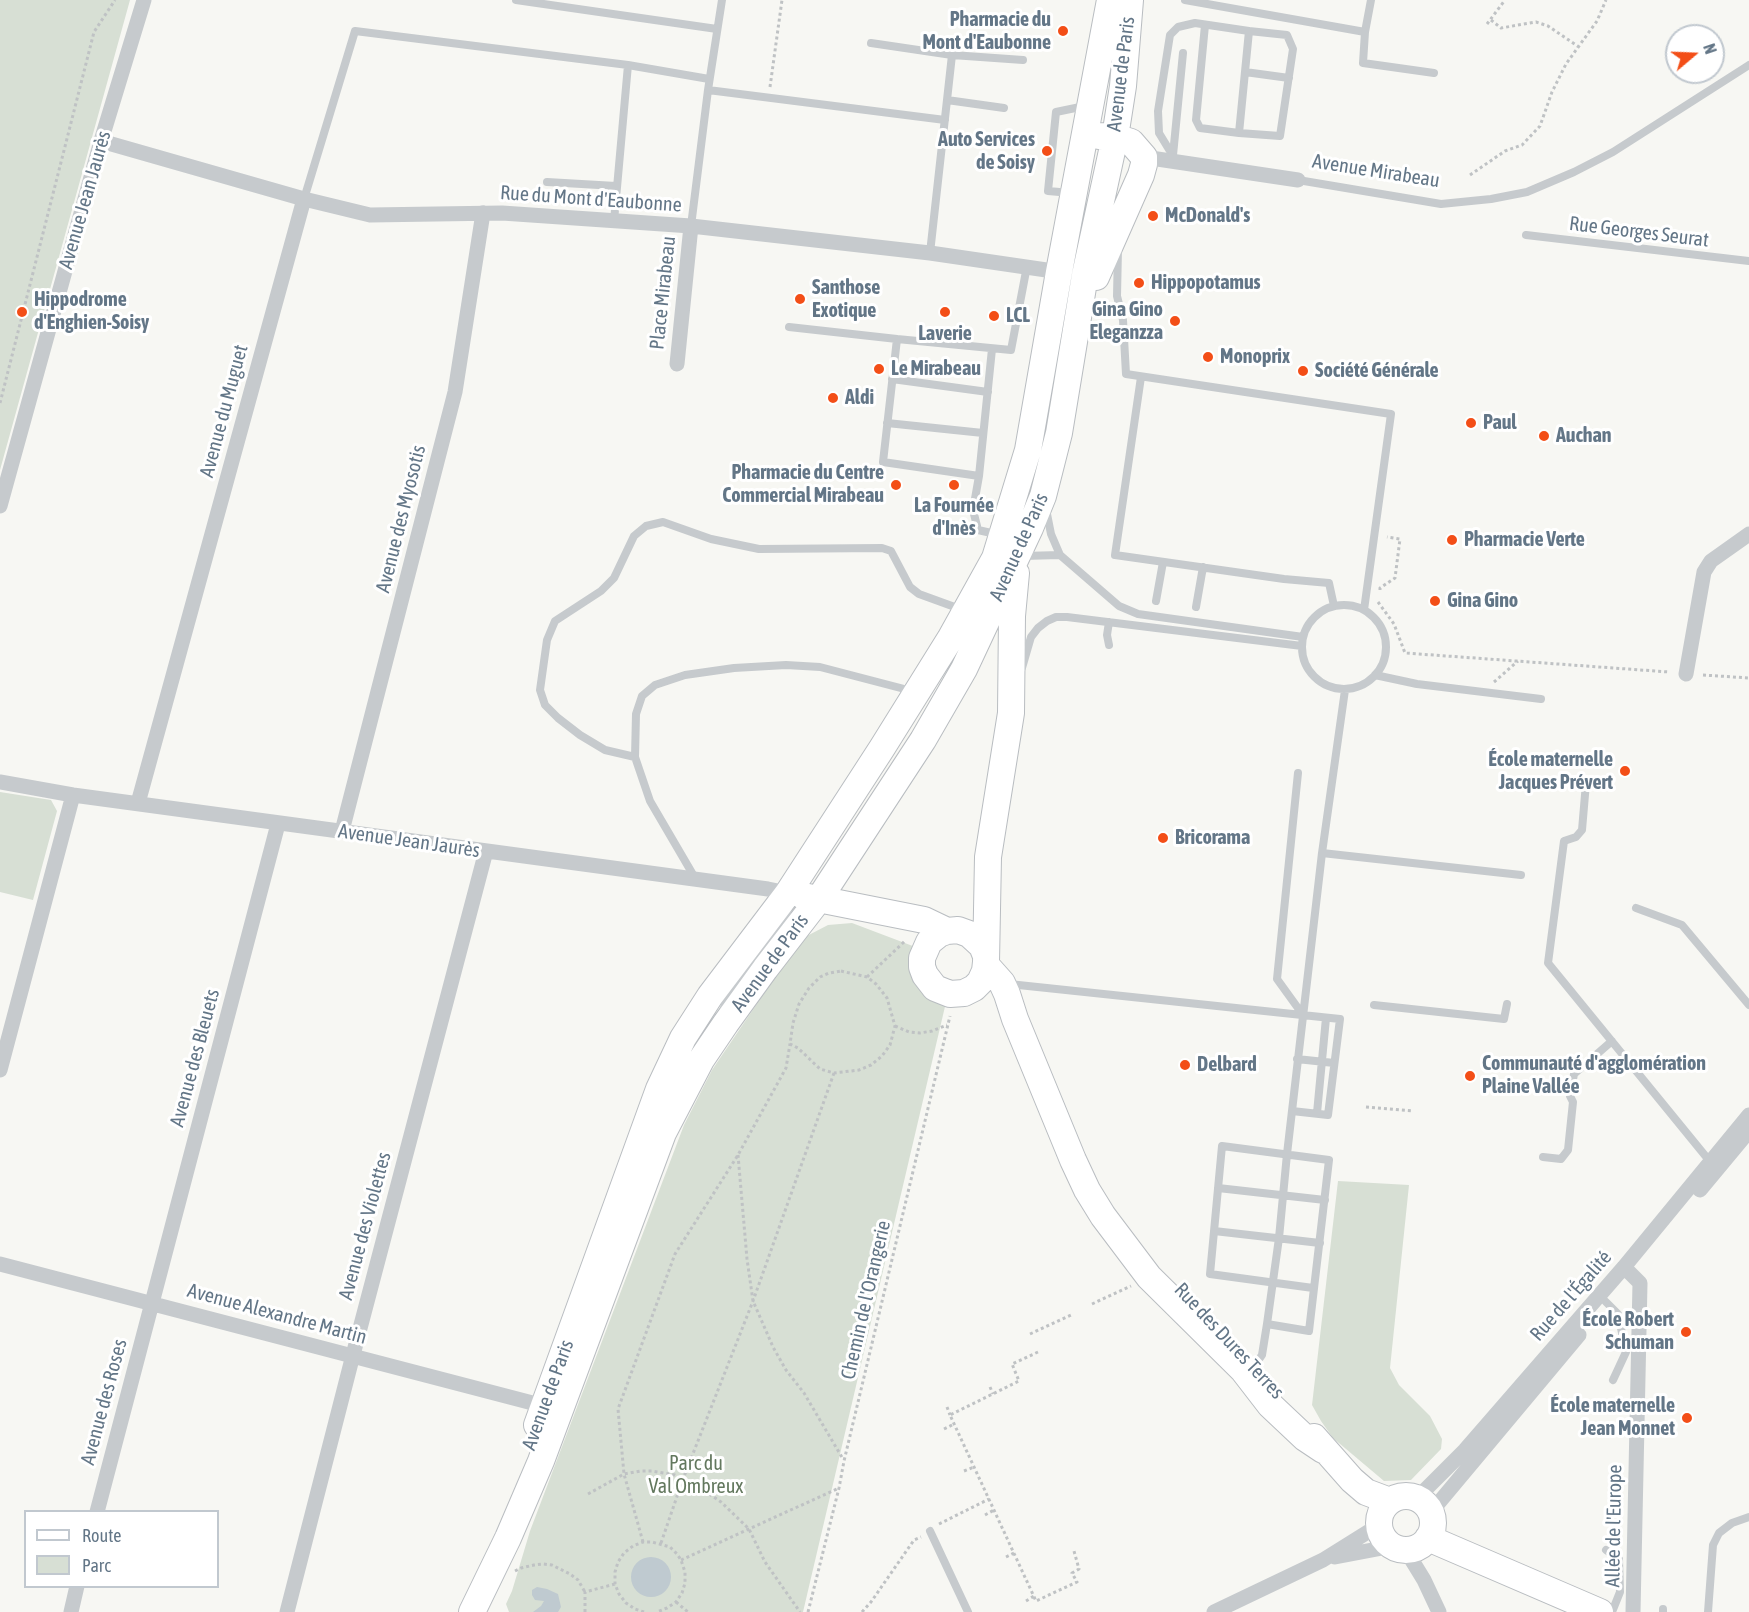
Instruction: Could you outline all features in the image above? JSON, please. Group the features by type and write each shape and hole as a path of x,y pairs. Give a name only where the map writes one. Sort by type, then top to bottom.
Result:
{"main road":[{"name":"Avenue de Paris","path":"465,1608 493,1571 545,1451 663,1133 701,1060 771,960 819,898 923,740 964,669 1004,549 1028,450 1073,193 1110,0"},
{"name":"Avenue de Paris","path":"465,1608 525,1458 659,1089 683,1038 710,996 788,893 950,639 1004,549 1030,528 1043,495 1059,433 1085,275 1130,146 1120,104 1130,0"},
{"path":"1078,312 1142,175 1144,164 1130,146 1103,136 1084,138"},
{"path":"920,940 925,975 935,988 962,991 983,977 991,968 988,857 1011,713 1012,616 1004,549"},
{"path":"819,898 819,869 926,707 950,639"},
{"name":"Avenue Jean Jaurès","path":"788,893 924,920 947,931"},
{"path":"879,912 920,940 947,931 958,930 969,934 982,946 991,968"},
{"name":"Rue des Dures Terres","path":"991,968 1007,994 1015,1019 1073,1160 1087,1190 1103,1216 1149,1277 1249,1368 1402,1533"},
{"name":"Rue des Dures Terres","path":"962,991 994,998 1015,1019"},
{"name":"Rue des Dures Terres","path":"1125,1243 1162,1269 1239,1346 1249,1368"},
{"path":"1403,1496 1424,1505 1432,1521 1432,1529 1402,1533 1403,1496"},
{"path":"1402,1533 1446,1556 1580,1612"},
{"path":"1402,1533 1600,1612"}],"street":[{"name":"Avenue Jean Jaurès","path":"0,506 100,141 144,0"},
{"name":"Rue du Mont d'Eaubonne","path":"100,141 304,199 370,215 483,213 691,226 930,253 1085,275"},
{"name":"Avenue Mirabeau","path":"1130,146 1172,159 1298,180"},
{"name":"Avenue du Muguet","path":"138,803 304,199"},
{"name":"Avenue des Myosotis","path":"342,831 455,392 483,213"},
{"name":"Place Mirabeau","path":"677,364 691,226"},
{"path":"1686,674 1704,572 1711,561 1749,534"},
{"name":"Avenue Jean Jaurès","path":"0,782 72,795 788,893"},
{"path":"0,1070 72,795"},
{"name":"Avenue des Bleuets","path":"152,1303 278,824"},
{"name":"Avenue des Violettes","path":"287,1612 486,851"},
{"name":"Avenue de Paris","path":"726,1023 729,994 756,961 777,928 788,893"},
{"name":"Rue de l'Égalité","path":"1424,1505 1465,1450 1627,1270 1713,1166 1749,1115"},
{"name":"Rue de l'Égalité","path":"1713,1166 1749,1131"},
{"name":"Avenue Alexandre Martin","path":"0,1264 544,1406"},
{"name":"Rue de l'Égalité","path":"1424,1505 1606,1302 1627,1270"},
{"name":"Allée de l'Europe","path":"1627,1270 1640,1283 1633,1612"},
{"name":"Avenue des Roses","path":"98,1510 152,1303"},
{"path":"1214,1612 1323,1560 1402,1533"},
{"path":"1323,1560 1358,1552 1402,1533"},
{"path":"1402,1533 1440,1612"},
{"path":"70,1612 77,1588"}],"lane":[{"path":"516,0 717,29"},
{"path":"691,226 706,103 722,0"},
{"path":"1185,0 1365,32"},
{"path":"1371,0 1365,32 1363,63 1434,73"},
{"path":"1172,159 1159,133 1158,111 1170,35 1178,27 1195,23 1287,35 1293,49 1280,136 1200,128 1196,120 1205,25"},
{"name":"Avenue du Muguet","path":"304,199 355,31 628,65"},
{"path":"1239,133 1250,31"},
{"path":"871,43 952,55 1023,60"},
{"path":"1172,159 1183,53"},
{"path":"930,253 952,55"},
{"path":"614,221 628,65 710,79"},
{"name":"Avenue Mirabeau","path":"1298,180 1442,204 1491,199 1527,192 1613,152 1749,65"},
{"path":"1245,72 1289,78"},
{"path":"708,90 945,120"},
{"path":"947,100 1004,108"},
{"path":"1073,193 1048,191 1056,112 1090,105"},
{"path":"548,182 616,186"},
{"path":"1119,223 1117,296 1124,320 1126,374 1391,414 1364,610"},
{"name":"Rue Georges Seurat","path":"1526,235 1749,261"},
{"path":"789,327 1011,350 1027,266"},
{"path":"897,339 883,462 979,476"},
{"path":"992,349 979,476 973,510 978,530 1004,549 1060,555"},
{"path":"1141,376 1115,555 1284,579 1329,583 1334,606"},
{"path":"892,379 988,392"},
{"path":"887,423 983,433"},
{"path":"1043,495 1051,534 1060,555 1119,606 1138,614 1303,637"},
{"path":"634,757 605,750 580,735 545,705 540,690 547,640 555,621 601,591 614,578 634,536 646,526 663,522 711,539 759,549 882,548 891,550 910,587 919,594 966,611"},
{"path":"1156,601 1163,562"},
{"path":"1196,607 1203,567"},
{"path":"1334,606 1364,610 1381,628 1385,640 1382,665 1367,683 1345,690 1332,688 1310,673 1304,660 1302,646 1307,626 1323,610 1334,606"},
{"path":"1011,713 1031,637 1038,628 1056,617 1302,646"},
{"path":"1109,622 1107,635 1109,645"},
{"path":"696,879 650,801 634,757 636,714 642,696 656,685 686,675 786,664 820,667 916,693"},
{"path":"1375,675 1417,684 1541,699"},
{"path":"1249,1368 1262,1355 1273,1282 1322,852 1345,690"},
{"path":"1298,773 1277,979 1303,1015"},
{"path":"1586,783 1582,830 1576,837 1564,841 1548,963 1713,1166"},
{"path":"1322,852 1521,875"},
{"path":"1636,908 1682,925 1749,1005"},
{"path":"991,968 1340,1019 1328,1115 1292,1111"},
{"path":"1374,1005 1503,1019 1507,1004"},
{"path":"1317,1113 1326,1018"},
{"path":"1543,1157 1561,1159 1568,1150 1573,1102 1570,1096 1574,1074 1612,1041"},
{"path":"1297,1059 1334,1062"},
{"path":"1267,1324 1309,1331 1329,1160 1222,1146 1210,1274 1313,1288"},
{"path":"1218,1188 1325,1200"},
{"path":"1214,1231 1320,1243"},
{"path":"1606,1302 1618,1314 1626,1352 1613,1380"},
{"path":"1708,1612 1713,1545 1719,1533 1732,1523 1749,1517"},
{"path":"930,1531 968,1612"},
{"path":"1606,1550 1619,1559 1620,1592 1612,1612"}],"path":[{"path":"0,403 94,32 115,0"},
{"path":"769,98 782,0"},
{"path":"1505,0 1489,22 1501,27 1536,22 1548,26 1579,47"},
{"path":"1470,175 1505,151 1522,145 1540,126 1552,92 1566,64 1597,21 1606,0"},
{"path":"1374,534 1400,539 1395,578 1380,588 1378,602 1394,624 1405,653 1749,678"},
{"path":"1482,693 1518,661"},
{"path":"867,977 920,940"},
{"path":"643,1542 624,1474 618,1409 675,1254 738,1155 786,1068 793,1023 799,1004 809,988 820,977 841,971 867,977 887,998 894,1026 890,1045 882,1056 859,1070 834,1073 819,1069 798,1048 790,1044"},
{"name":"Chemin de l'Orangerie","path":"808,1612 947,1025 962,991"},
{"path":"894,1026 909,1032 920,1033 947,1025"},
{"path":"660,1543 753,1301 834,1073"},
{"path":"1366,1107 1413,1111"},
{"path":"738,1155 753,1301 772,1347 804,1393 844,1461"},
{"path":"1092,1304 1149,1277"},
{"path":"1030,1334 1071,1315"},
{"path":"950,1415 1020,1381 1012,1364 1038,1352"},
{"path":"990,1386 993,1394"},
{"path":"947,1407 1036,1601 1077,1582 1072,1573 1079,1569 1074,1551"},
{"path":"944,1428 954,1424"},
{"path":"964,1471 974,1467"},
{"path":"588,1494 624,1474 652,1471 675,1475 702,1489 721,1502 749,1529 765,1562 800,1612"},
{"path":"681,1560 839,1488"},
{"path":"862,1612 914,1540 938,1524 989,1499"},
{"path":"986,1515 994,1510"},
{"path":"644,1612 626,1603 615,1584 618,1562 624,1553 643,1542 660,1543 670,1548 681,1560 685,1572 685,1583 676,1602 657,1612"},
{"path":"1006,1557 1014,1553"},
{"path":"493,1571 507,1576 521,1568 543,1564 552,1565 570,1574 582,1586 585,1592 585,1612"},
{"path":"585,1592 615,1584"},
{"path":"1026,1601 1034,1596"},
{"path":"676,1602 688,1612"}],"green space":[{"name":"Hippodrome d'Enghien-Soisy","path":"0,0 130,0 0,470"},
{"path":"0,792 51,800 57,811 33,900 0,892"},
{"name":"Parc du Val Ombreux","path":"852,923 918,948 947,998 803,1612 509,1612 506,1604 530,1531 684,1125 712,1070 805,937 828,925"},
{"path":"1338,1181 1409,1185 1390,1368 1399,1385 1430,1416 1442,1439 1441,1449 1411,1480 1384,1481 1333,1438 1312,1405"}],"shaded area":[{"path":"651,1557 665,1563 671,1577 665,1591 651,1597 637,1591 631,1577 637,1563"},
{"path":"537,1587 558,1594 561,1607 558,1612 533,1612 544,1601 535,1600 532,1595 532,1590"}],"place":[{"name":"Pharmacie du Mont d'Eaubonne","path":"1063,31"},
{"name":"Auto Services de Soisy","path":"1047,151"},
{"name":"McDonald's","path":"1153,216"},
{"name":"Hippopotamus","path":"1139,283"},
{"name":"Santhose Exotique","path":"800,299"},
{"name":"Hippodrome d'Enghien-Soisy","path":"22,312"},
{"name":"Laverie","path":"945,312"},
{"name":"LCL","path":"994,316"},
{"name":"Gina Gino Eleganzza","path":"1175,321"},
{"name":"Monoprix","path":"1208,357"},
{"name":"Le Mirabeau","path":"879,369"},
{"name":"Société Générale","path":"1303,371"},
{"name":"Aldi","path":"833,398"},
{"name":"Paul","path":"1471,423"},
{"name":"Auchan","path":"1544,436"},
{"name":"Pharmacie du Centre Commercial Mirabeau","path":"896,485"},
{"name":"La Fournée d'Inès","path":"954,485"},
{"name":"Pharmacie Verte","path":"1452,540"},
{"name":"Gina Gino","path":"1435,601"},
{"name":"École maternelle Jacques Prévert","path":"1625,771"},
{"name":"Bricorama","path":"1163,838"},
{"name":"Delbard","path":"1185,1065"},
{"name":"Communauté d'agglomération Plaine Vallée","path":"1470,1076"},
{"name":"École Robert Schuman","path":"1686,1332"},
{"name":"École maternelle Jean Monnet","path":"1687,1418"}]}
